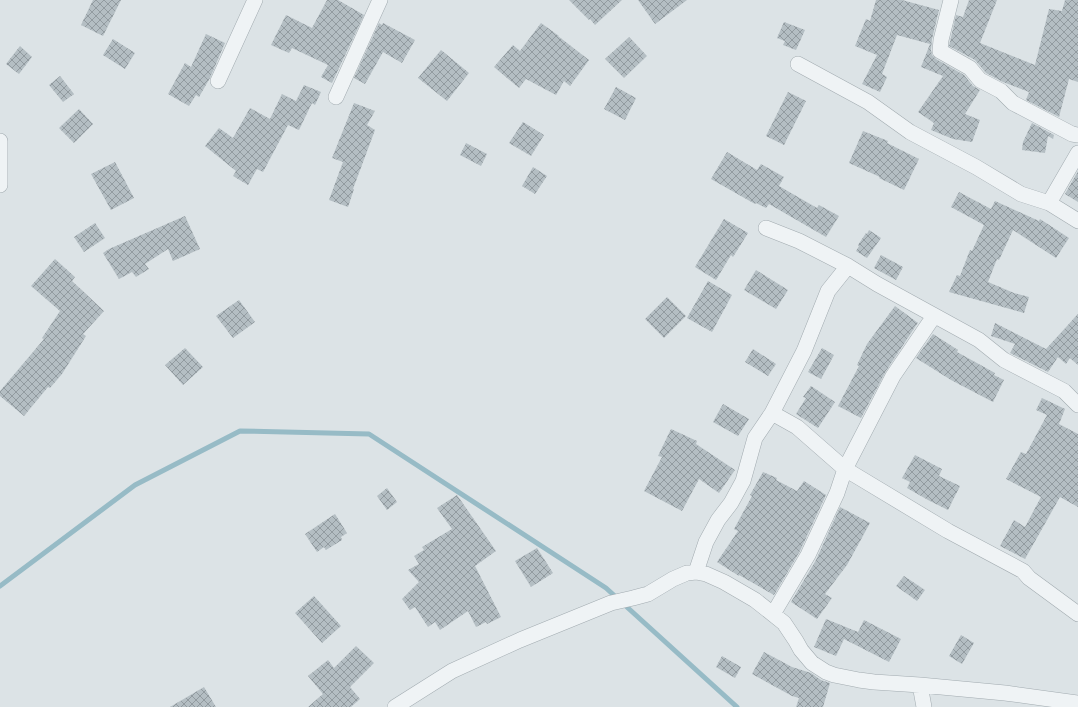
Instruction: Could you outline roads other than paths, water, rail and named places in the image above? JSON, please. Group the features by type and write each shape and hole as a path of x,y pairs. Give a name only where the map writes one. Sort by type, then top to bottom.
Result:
{"street":[{"path":"218,81 255,0"},
{"path":"336,97 380,0"},
{"path":"951,0 941,40 940,51 970,68 980,80 1001,91 1013,103 1072,134 1078,135"},
{"path":"798,64 868,102 910,132 976,167 1021,194 1049,203 1078,221"},
{"path":"0,140 0,185"},
{"path":"1049,203 1078,153"},
{"path":"766,228 799,241 848,266 877,284 979,340 1004,360 1064,390 1078,405"},
{"path":"696,572 706,542 743,481 755,438 772,413 804,351 828,291 848,266"},
{"path":"772,614 808,555 837,494 845,469 893,376 934,316"},
{"path":"772,413 797,427 845,469 948,530 1023,571 1029,578 1078,614"},
{"path":"395,707 452,671 520,640 611,603 648,594 687,573 696,572 706,574 724,582 755,600 784,623 801,650 812,663 834,675 859,680 1005,692 1078,703"},
{"path":"920,685 924,707"}],"waterway":[{"path":"0,586 135,485 240,431 369,434 606,588 737,707"}]}
